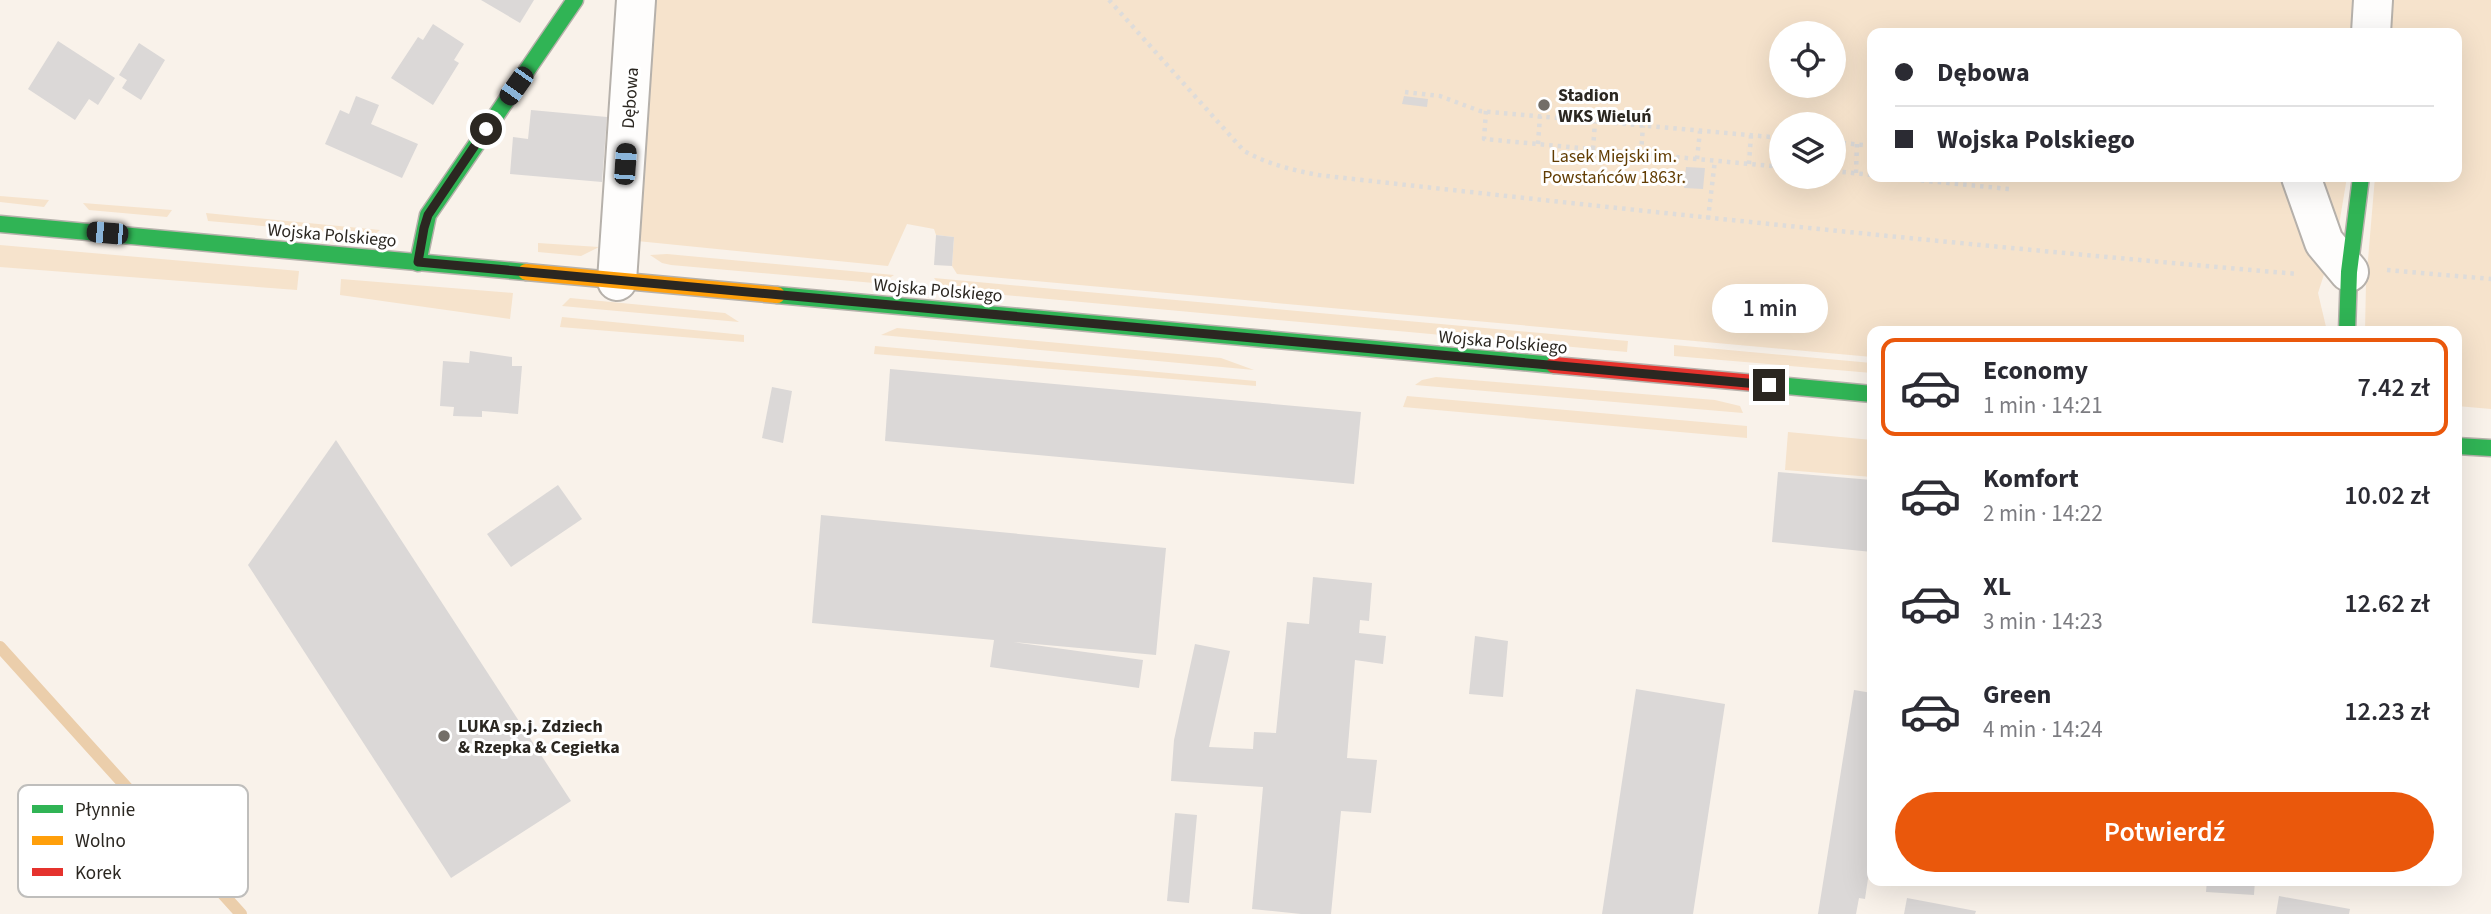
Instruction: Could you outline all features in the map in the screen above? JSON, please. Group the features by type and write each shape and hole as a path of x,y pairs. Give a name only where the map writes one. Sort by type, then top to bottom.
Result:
{"street":[{"path":"418,262 428,215 575,0"},
{"name":"Dębowa","path":"617,281 636,0"},
{"path":"2371,28 2373,0"},
{"path":"2303,182 2324,242 2349,272"},
{"path":"2347,326 2349,272 2360,182"},
{"name":"Wojska Polskiego","path":"0,223 1867,394"},
{"path":"2462,446 2491,448"}],"path":[{"path":"1109,0 1244,150 1285,169 1318,176 2041,252 2316,275 2392,270 2491,279"},
{"path":"1405,92 1440,96 1486,111 1769,137"},
{"path":"1486,111 1484,139 1769,166"},
{"path":"1538,144 1540,116"},
{"path":"1593,149 1595,122"},
{"path":"1641,153 1643,126"},
{"path":"1697,159 1700,131"},
{"path":"1749,164 1751,135"},
{"path":"1846,143 1867,145"},
{"path":"1856,173 1857,144"},
{"path":"1708,219 1715,160"},
{"path":"1846,172 1867,174"},
{"path":"1941,182 2009,189"}],"green space":[{"name":"Lasek Miejski im. Powstańców 1863r.","path":"652,0 2360,0 2357,28 1867,28 1867,182 2346,182 2338,231 2318,293 2326,326 1867,326 1867,357 957,274 952,266 954,237 936,235 934,229 907,224 888,266 637,241"},
{"path":"2391,0 2491,0 2491,409 2462,406 2462,326 2365,326 2375,182 2462,182 2462,28 2389,28"},
{"path":"0,196 49,200 44,207 0,202"},
{"path":"83,203 172,210 167,217 89,210"},
{"path":"206,213 380,230 373,236 208,221"},
{"path":"538,243 599,247 581,256 538,252"},
{"path":"0,245 299,271 297,290 0,267"},
{"path":"667,254 894,275 883,282 874,283 671,265 650,255"},
{"path":"934,278 1628,341 1627,352 950,290 941,287"},
{"path":"341,279 513,293 510,319 340,295"},
{"path":"570,298 725,313 739,322 562,306"},
{"path":"562,317 744,335 744,342 560,327"},
{"path":"897,328 1221,358 1254,370 881,335"},
{"path":"1674,345 1867,363 1867,373 1674,356"},
{"path":"875,346 1256,381 1256,386 874,354"},
{"path":"1436,377 1715,400 1740,406 1743,413 1415,385 1422,380"},
{"path":"1407,396 1747,426 1747,438 1403,407"},
{"path":"1788,432 1867,440 1867,477 1785,470"}],"building":[{"path":"481,0 534,0 520,23"},
{"path":"433,24 464,44 454,60 459,63 433,105 391,78 418,37 423,40"},
{"path":"58,41 115,78 98,105 89,99 75,120 28,89"},
{"path":"139,43 165,60 141,100 122,88 127,80 119,75"},
{"path":"356,96 379,105 371,124 418,144 402,178 325,144 340,110 349,114"},
{"path":"1404,96 1428,99 1427,107 1402,104"},
{"path":"531,110 607,117 602,182 510,174 513,137 528,139"},
{"path":"1686,167 1705,168 1703,189 1684,188"},
{"path":"936,235 954,237 952,266 934,265"},
{"path":"470,351 512,357 512,366 522,366 518,414 482,411 482,417 453,416 454,407 440,406 443,361 469,363"},
{"path":"890,369 1361,412 1354,484 885,441"},
{"path":"772,387 792,391 783,443 762,438"},
{"name":"LUKA sp.j. Zdziech & Rzepka & Cegiełka","path":"336,440 571,801 451,878 248,565"},
{"path":"1778,472 1867,480 1867,552 1772,542"},
{"path":"558,485 582,519 511,567 487,534"},
{"path":"821,515 1166,548 1156,655 1013,642 1143,660 1139,688 990,667 994,640 812,623"},
{"path":"1313,577 1372,583 1369,621 1360,620 1359,633 1386,636 1383,664 1355,660 1347,758 1377,760 1371,813 1341,811 1331,914 1252,909 1263,787 1171,781 1174,740 1195,644 1230,651 1209,747 1253,749 1254,732 1276,733 1287,622 1309,624"},
{"path":"1475,636 1508,641 1503,697 1469,694"},
{"path":"1636,689 1725,704 1693,914 1602,914"},
{"path":"1854,690 1867,692 1865,899 1859,898 1856,914 1818,914"},
{"path":"1175,813 1197,815 1189,903 1167,901"},
{"path":"2206,886 2255,886 2254,895 2206,892"},
{"path":"2279,896 2350,909 2349,914 2276,914"},
{"path":"1907,898 1976,911 1975,914 1904,914"}],"waterway":[{"path":"0,647 125,785"},
{"path":"226,897 241,914"}],"traffic: fast":[{"path":"418,263 428,215 575,0"},
{"path":"2347,326 2349,272 2360,182"},
{"path":"0,224 526,272"},
{"path":"777,295 1554,365"},
{"path":"1777,385 1867,394"},
{"path":"2462,446 2491,448"}],"traffic: slow":[{"path":"526,272 777,295"}],"traffic: jam":[{"path":"1554,365 1777,385"}],"place":[{"name":"Stadion WKS Wieluń","path":"1544,105"},
{"name":"LUKA sp.j. Zdziech & Rzepka & Cegiełka","path":"444,736"}],"route":[{"path":"486,129 428,215 418,262 1769,385"}]}
